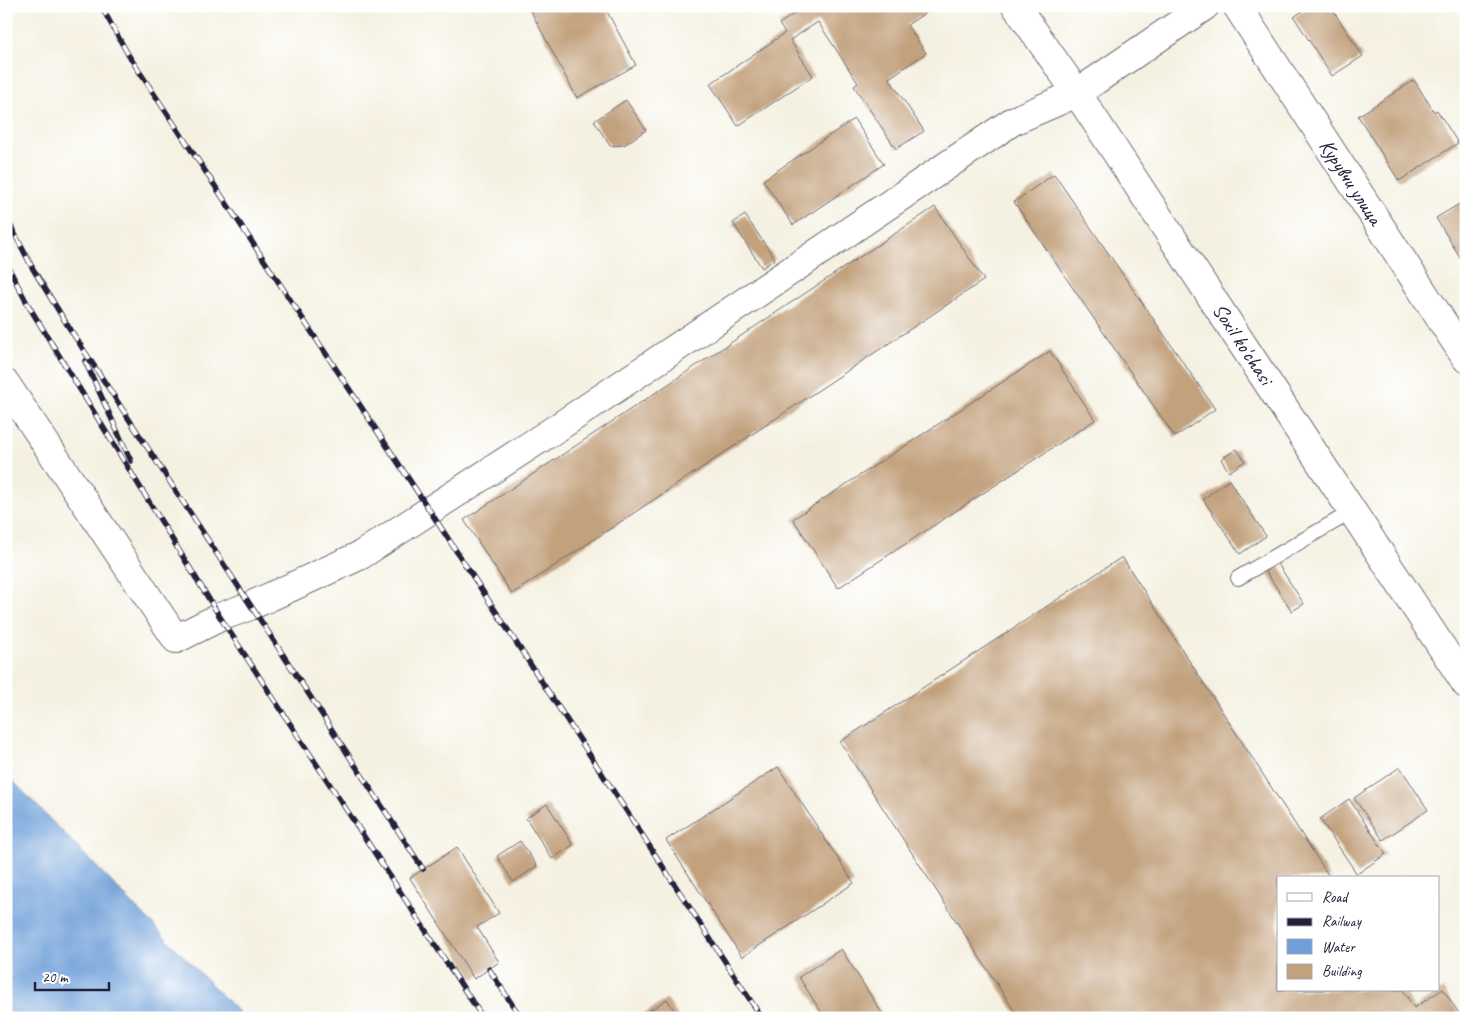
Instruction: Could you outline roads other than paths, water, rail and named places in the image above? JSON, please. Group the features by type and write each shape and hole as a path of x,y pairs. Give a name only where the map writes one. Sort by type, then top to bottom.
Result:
{"street":[{"name":"Soxil ko'chasi","path":"1016,6 1077,93 1466,684"},
{"path":"6,384 176,638 361,555 563,424 1014,121 1077,93 1205,6"},
{"name":"Курувчи улица","path":"1237,6 1466,358"}],"lane":[{"path":"1238,578 1353,511"}],"water":[{"path":"6,774 244,1018 6,1018"}],"railway":[{"path":"101,6 129,56 762,1018"},
{"path":"6,217 33,269 68,326 423,869"},
{"path":"6,263 28,305 220,617 483,1018"},
{"path":"85,361 131,461"},
{"path":"489,969 521,1018"}]}
